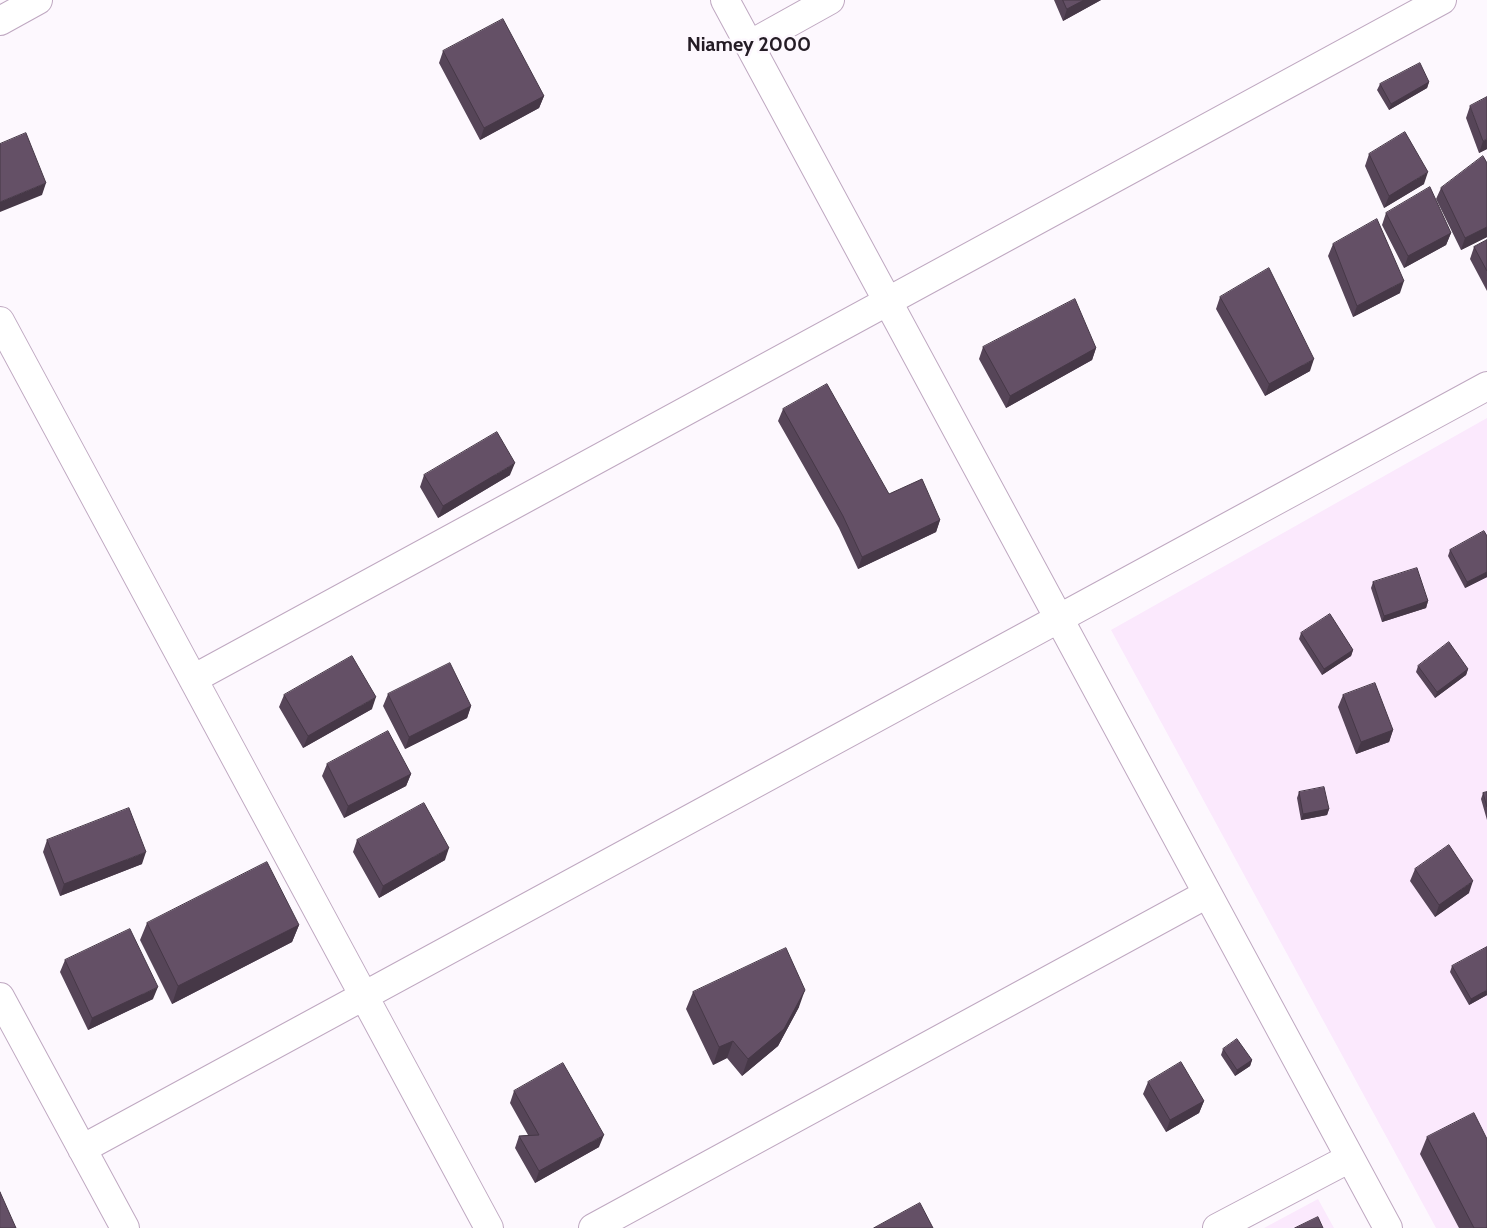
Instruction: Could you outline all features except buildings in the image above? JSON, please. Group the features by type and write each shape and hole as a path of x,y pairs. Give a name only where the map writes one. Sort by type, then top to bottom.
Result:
{"street":[{"path":"0,20 38,0"},
{"path":"725,0 1388,1228"},
{"path":"749,45 830,0"},
{"path":"193,679 1442,0"},
{"path":"0,321 489,1228"},
{"path":"82,1149 1487,386"},
{"path":"592,1228 1208,894"},
{"path":"0,996 125,1228"},
{"path":"1217,1228 1350,1158"}],"shaded area":[{"path":"1487,418 1487,1228 1436,1228 1111,630"},
{"path":"1318,1199 1334,1228 1264,1228"}],"district":[{"name":"Niamey 2000","path":"749,45"}]}
